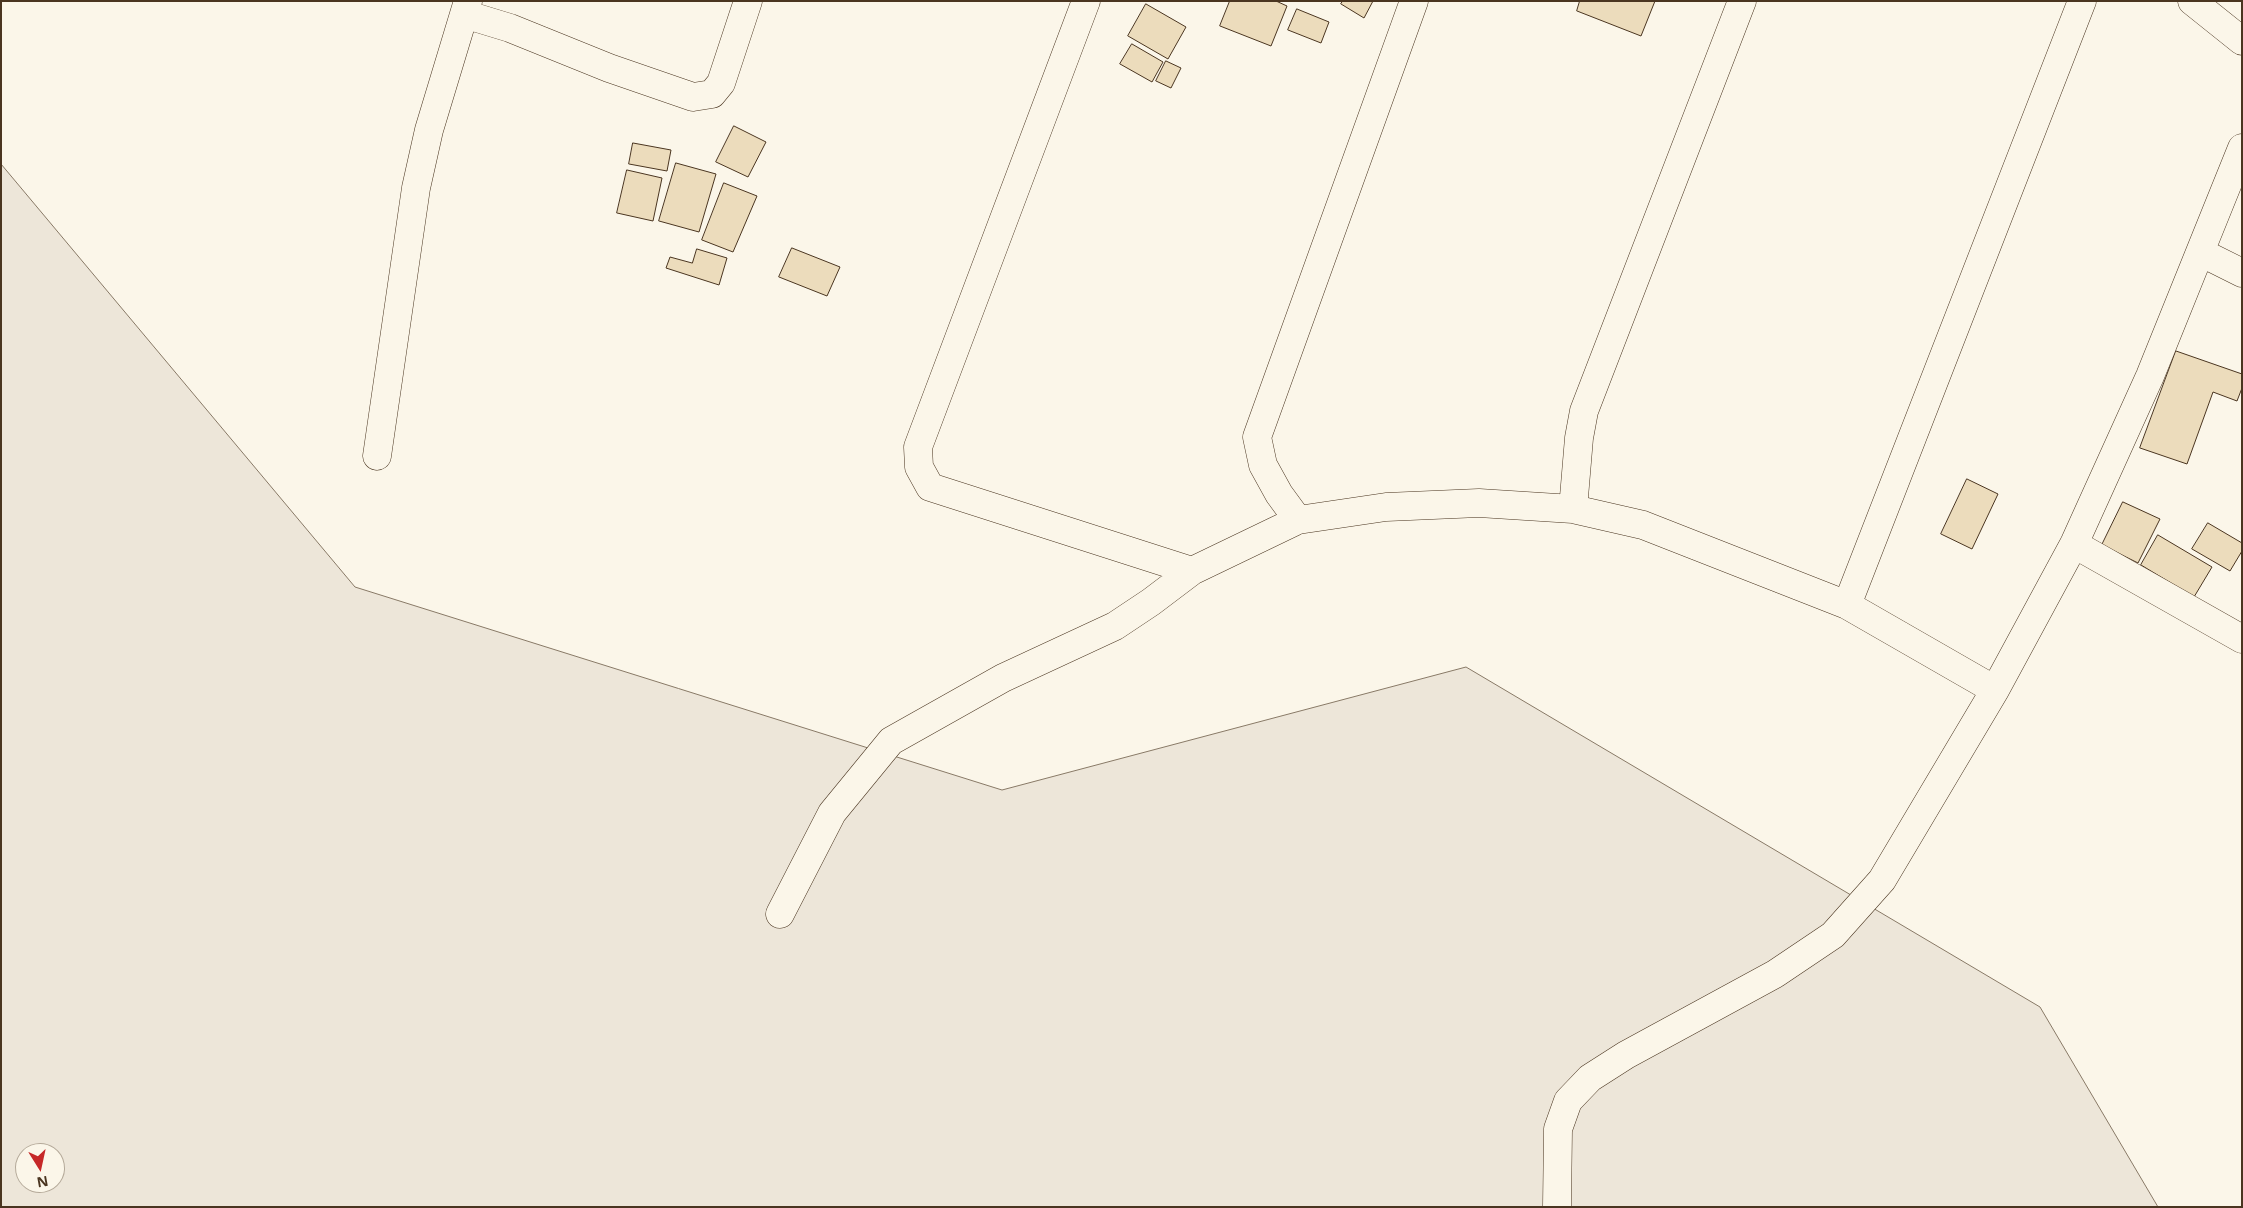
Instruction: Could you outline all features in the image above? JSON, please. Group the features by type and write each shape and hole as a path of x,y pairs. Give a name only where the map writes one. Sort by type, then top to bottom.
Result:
{"street":[{"path":"377,456 416,188 429,130 466,8 608,68 693,97 712,94 720,83 748,1"},
{"path":"1086,1 918,447 919,467 930,487 1192,571"},
{"path":"1298,520 1279,494 1264,465 1257,437 1414,1"},
{"path":"1573,509 1584,411 1742,1"},
{"path":"1847,605 2082,1"},
{"path":"2192,1 2242,41"},
{"path":"1557,1207 1558,1129 1568,1101 1590,1078 1626,1055 1775,974 1833,935 1882,880 1995,690 2074,544 2150,376 2242,148"},
{"path":"2200,252 2242,272"},
{"path":"780,914 832,812 892,741 1003,678 1115,626 1192,571 1298,520 1386,507 1470,504 1573,509 1643,525 1847,605 1995,690"},
{"path":"2074,544 2242,639"}],"shaded area":[{"path":"1,164 355,587 1002,790 1466,667 2040,1007 2158,1207 1,1207"}],"building":[{"path":"1230,1 1276,1 1287,6 1271,46 1220,26"},
{"path":"1343,1 1373,1 1364,18 1341,4"},
{"path":"1580,1 1655,1 1641,36 1577,11"},
{"path":"1146,4 1186,27 1168,59 1128,36"},
{"path":"1297,9 1329,22 1321,43 1288,30"},
{"path":"1132,44 1163,62 1152,82 1120,64"},
{"path":"1166,61 1181,68 1171,88 1156,81"},
{"path":"734,126 766,142 748,177 716,162"},
{"path":"633,143 671,150 667,171 629,164"},
{"path":"676,163 716,174 699,232 659,221"},
{"path":"627,170 662,178 653,221 617,213"},
{"path":"724,183 757,196 733,252 702,240"},
{"path":"792,248 840,267 827,296 779,277"},
{"path":"697,249 727,258 719,285 666,268 670,257 692,263"},
{"path":"2176,351 2242,374 2242,388 2237,401 2213,392 2187,464 2140,448"},
{"path":"1967,479 1998,494 1972,549 1941,534"},
{"path":"2123,502 2160,519 2138,563 2102,545"},
{"path":"2208,523 2242,543 2242,551 2230,571 2192,549"},
{"path":"2158,535 2212,567 2194,597 2141,565"}]}
